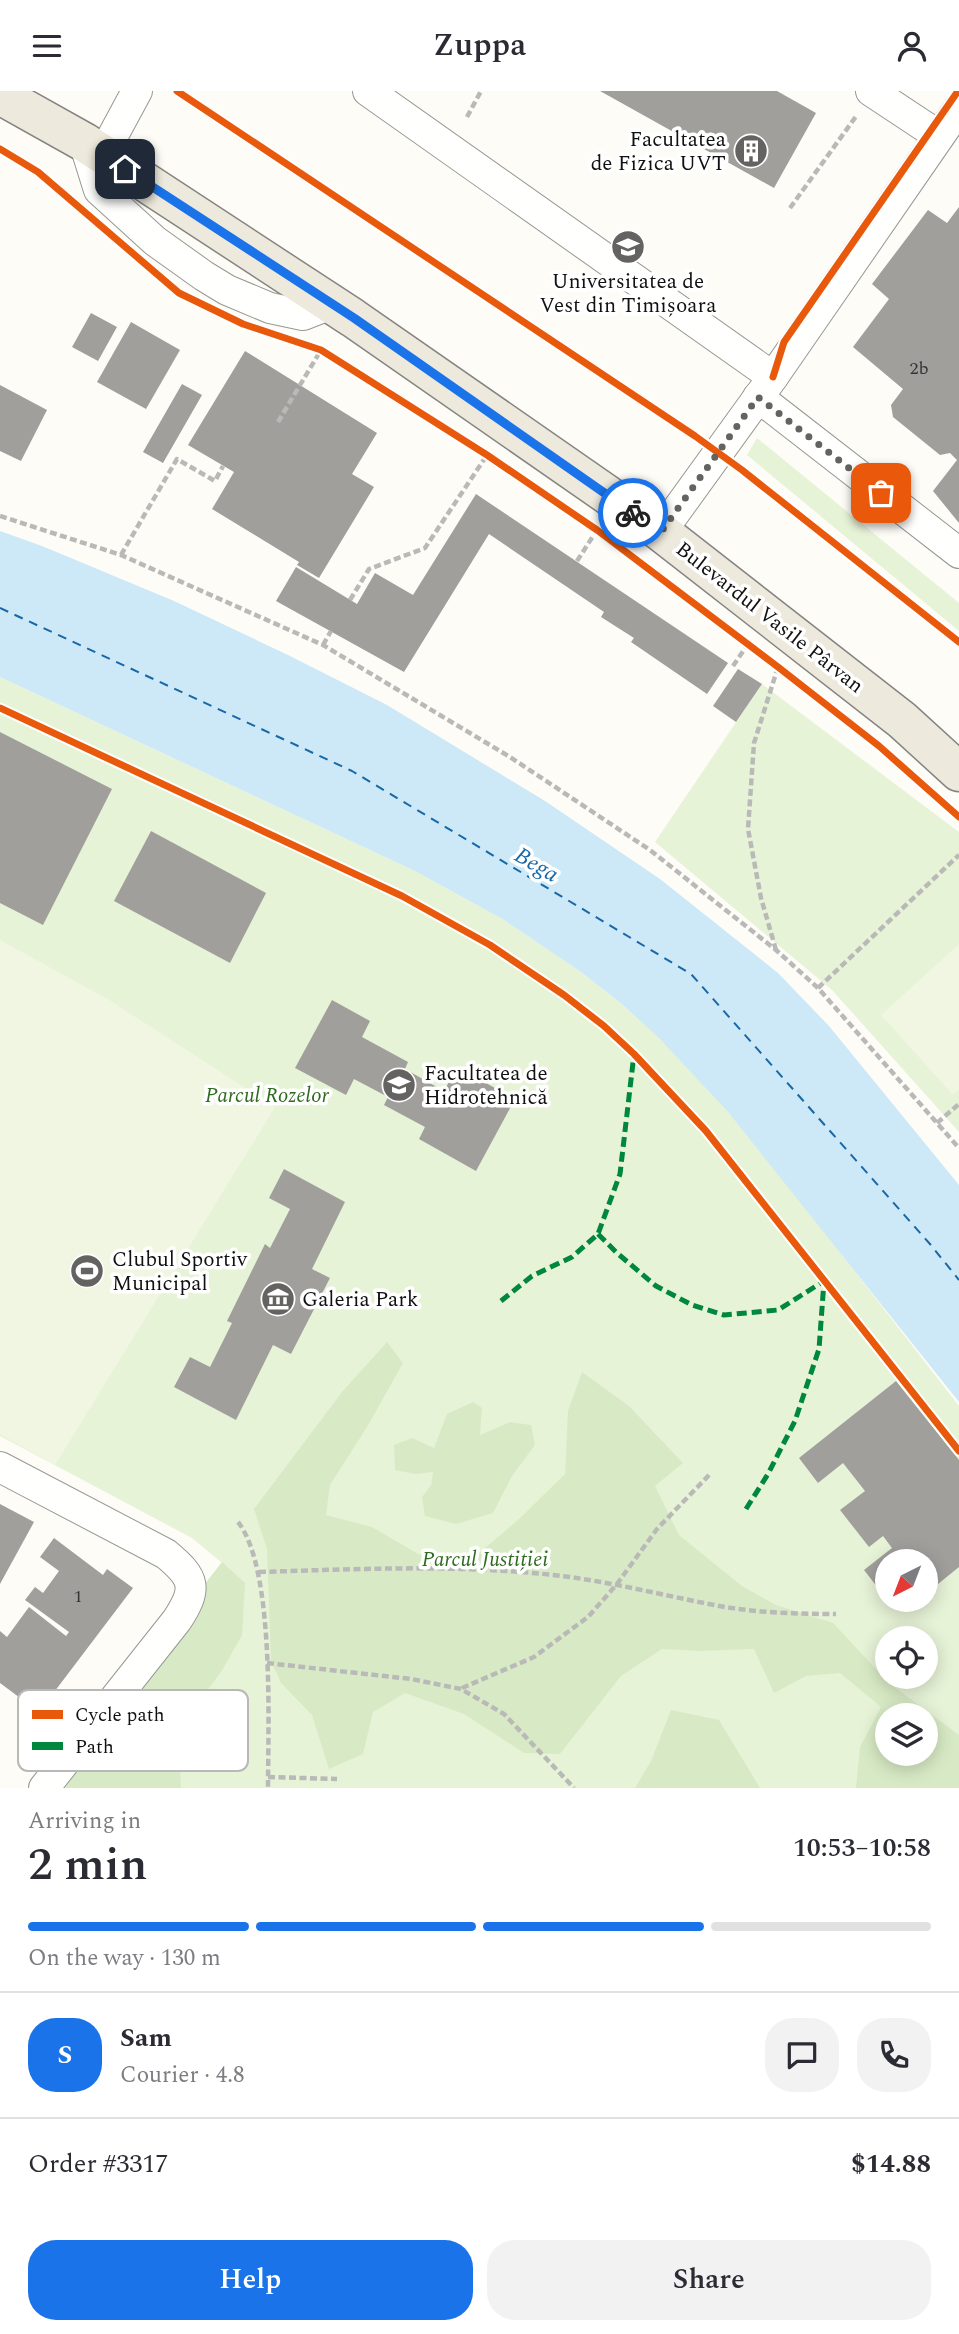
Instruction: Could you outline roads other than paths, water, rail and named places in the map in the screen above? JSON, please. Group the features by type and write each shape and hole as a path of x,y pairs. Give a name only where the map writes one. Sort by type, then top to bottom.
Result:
{"main road":[{"name":"Bulevardul Vasile Pârvan","path":"9,97 94,148 331,304 661,532 902,720 959,772"}],"street":[{"path":"94,148 137,91"},
{"path":"368,91 765,387 959,553"},
{"path":"872,92 939,136"},
{"path":"661,532 959,108"},
{"path":"0,1468 166,1554 182,1567 192,1583 189,1602 122,1690"},
{"path":"44,1788 57,1771"}],"water":[{"name":"Bega","path":"0,531 174,601 387,705 545,801 660,879 778,973 829,1026 959,1185 959,1402 728,1112 659,1038 581,972 504,920 415,871 0,677"}],"place":[{"name":"Facultatea de Fizica UVT","path":"751,151"},
{"name":"Universitatea de Vest din Timișoara","path":"628,247"},
{"name":"Facultatea de Hidrotehnică","path":"399,1085"},
{"name":"Clubul Sportiv Municipal","path":"87,1271"},
{"name":"Galeria Park","path":"278,1299"}],"park label":[{"name":"Parcul Rozelor","path":"267,1095"},
{"name":"Parcul Justiției","path":"485,1559"}]}
